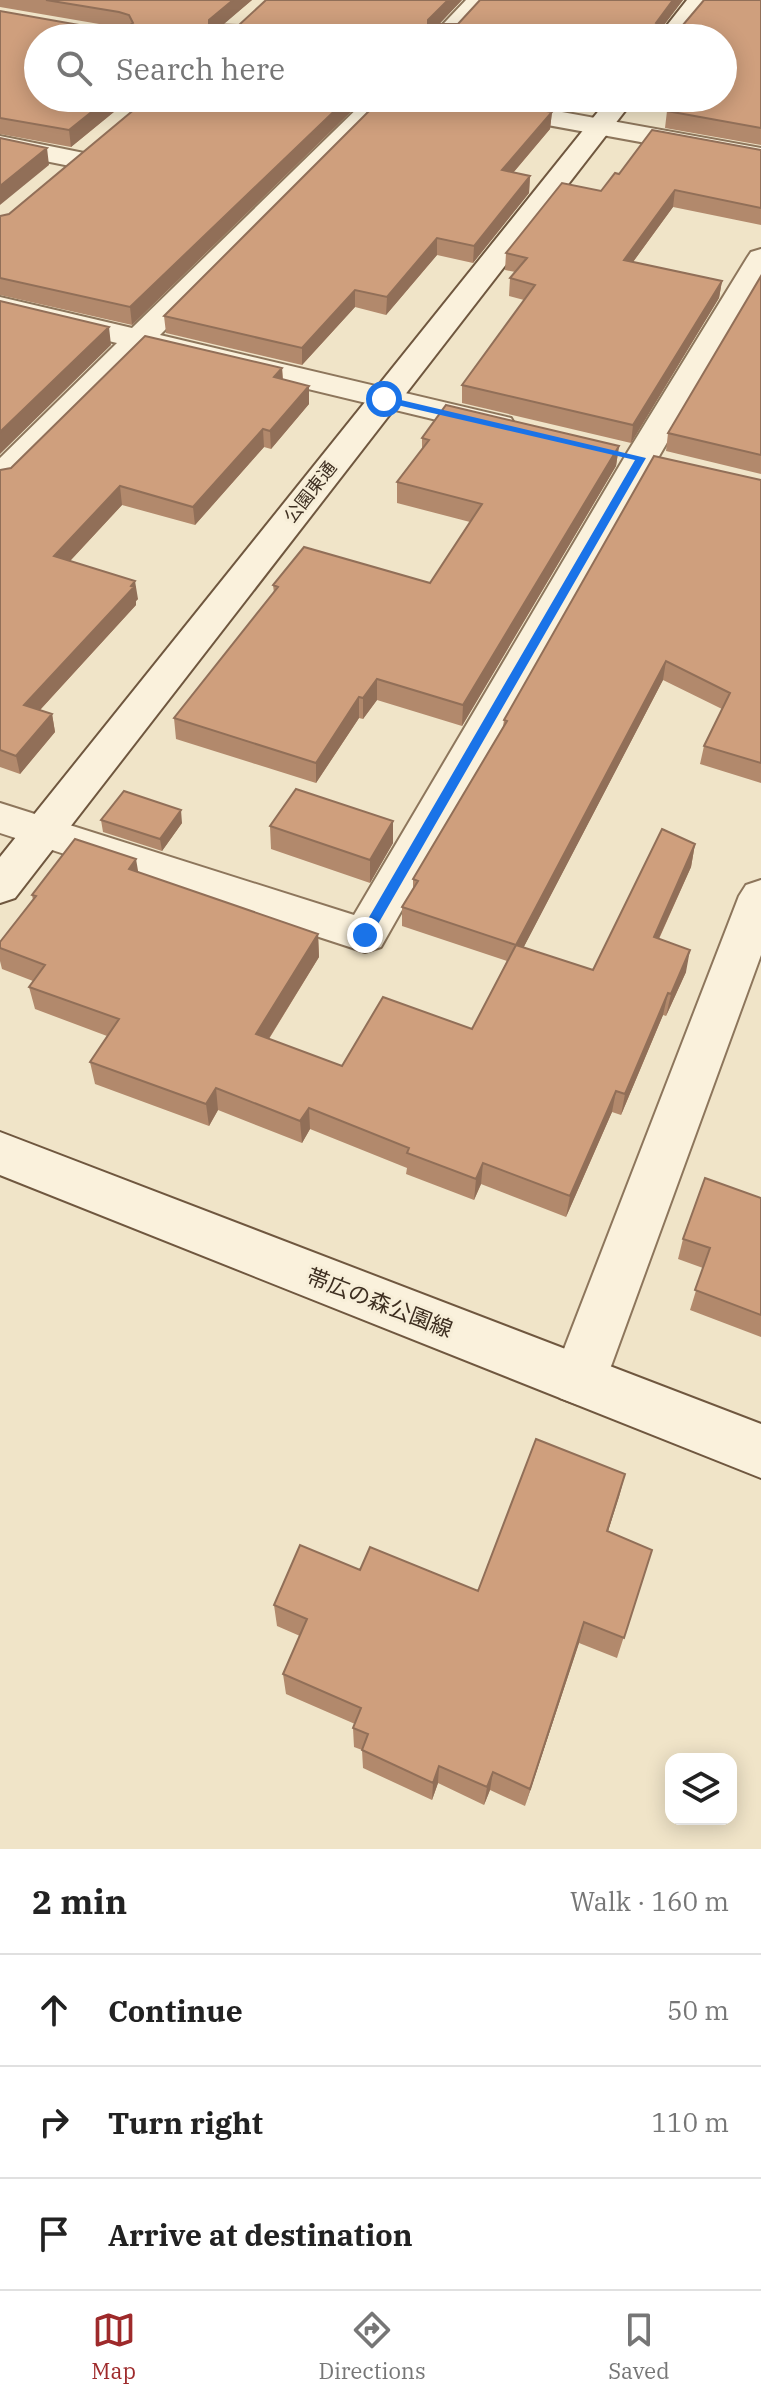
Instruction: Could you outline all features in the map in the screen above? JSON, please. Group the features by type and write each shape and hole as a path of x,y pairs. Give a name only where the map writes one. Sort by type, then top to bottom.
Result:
{"street":[{"path":"456,24 479,0"},
{"path":"680,24 699,0"},
{"path":"0,477 368,112"},
{"path":"521,112 761,156"},
{"name":"公園東通","path":"0,887 610,112"},
{"path":"54,178 97,142"},
{"path":"0,144 75,159"},
{"path":"0,818 365,935 641,458 761,258"},
{"path":"0,306 535,434"},
{"path":"579,1380 761,896"},
{"name":"帯広の森公園線","path":"0,1153 761,1451"}],"building":[{"path":"46,0 233,0 209,20 209,24 132,24 129,15"},
{"path":"266,0 448,0 428,20 428,24 240,24"},
{"path":"480,0 673,0 656,23 458,24"},
{"path":"704,0 761,0 761,128 673,112 737,112 737,24 684,24"},
{"path":"0,11 73,24 24,24 24,112 92,112 69,130 0,118"},
{"path":"131,112 333,112 130,307 0,278 0,216 9,214"},
{"path":"368,112 552,112 502,170 530,176 474,246 437,238 387,297 355,290 302,348 164,316"},
{"path":"652,130 761,150 761,208 675,190 624,260 722,281 633,425 462,385 535,285 510,278 527,258 506,253 562,183 601,191 615,173 619,174"},
{"path":"0,138 47,148 0,186"},
{"path":"761,276 761,455 668,433"},
{"path":"0,301 109,327 0,432"},
{"path":"145,336 282,368 274,377 309,386 270,431 263,429 193,507 120,486 54,556 135,581 131,586 134,587 24,705 52,714 16,756 0,750 0,470 11,468"},
{"path":"446,405 619,446 463,705 377,679 363,698 359,697 316,763 174,718 278,587 273,585 304,547 430,583 482,504 397,482 429,440 422,438"},
{"path":"654,456 761,480 761,763 704,746 730,693 666,661 516,945 402,907 418,881 413,879 507,721 504,720"},
{"path":"296,789 393,821 370,860 270,826"},
{"path":"124,791 181,810 160,839 101,820"},
{"path":"662,829 695,844 654,937 690,950 625,1094 616,1091 570,1196 483,1163 476,1179 407,1153 409,1148 309,1108 300,1121 216,1088 206,1104 90,1062 119,1019 29,987 45,965 0,948 0,942 36,896 32,895 75,839 136,859 129,869 318,934 256,1034 342,1066 383,997 472,1029 516,945 593,970"},
{"path":"705,1178 761,1198 761,1315 695,1290 710,1248 683,1239"},
{"path":"536,1439 625,1474 607,1531 652,1550 624,1638 584,1622 530,1789 493,1772 487,1787 439,1766 433,1783 362,1750 368,1734 353,1728 361,1708 283,1674 307,1619 274,1605 300,1545 360,1570 370,1547 478,1591"}],"route":[{"path":"365,935 641,458 384,399"}]}
